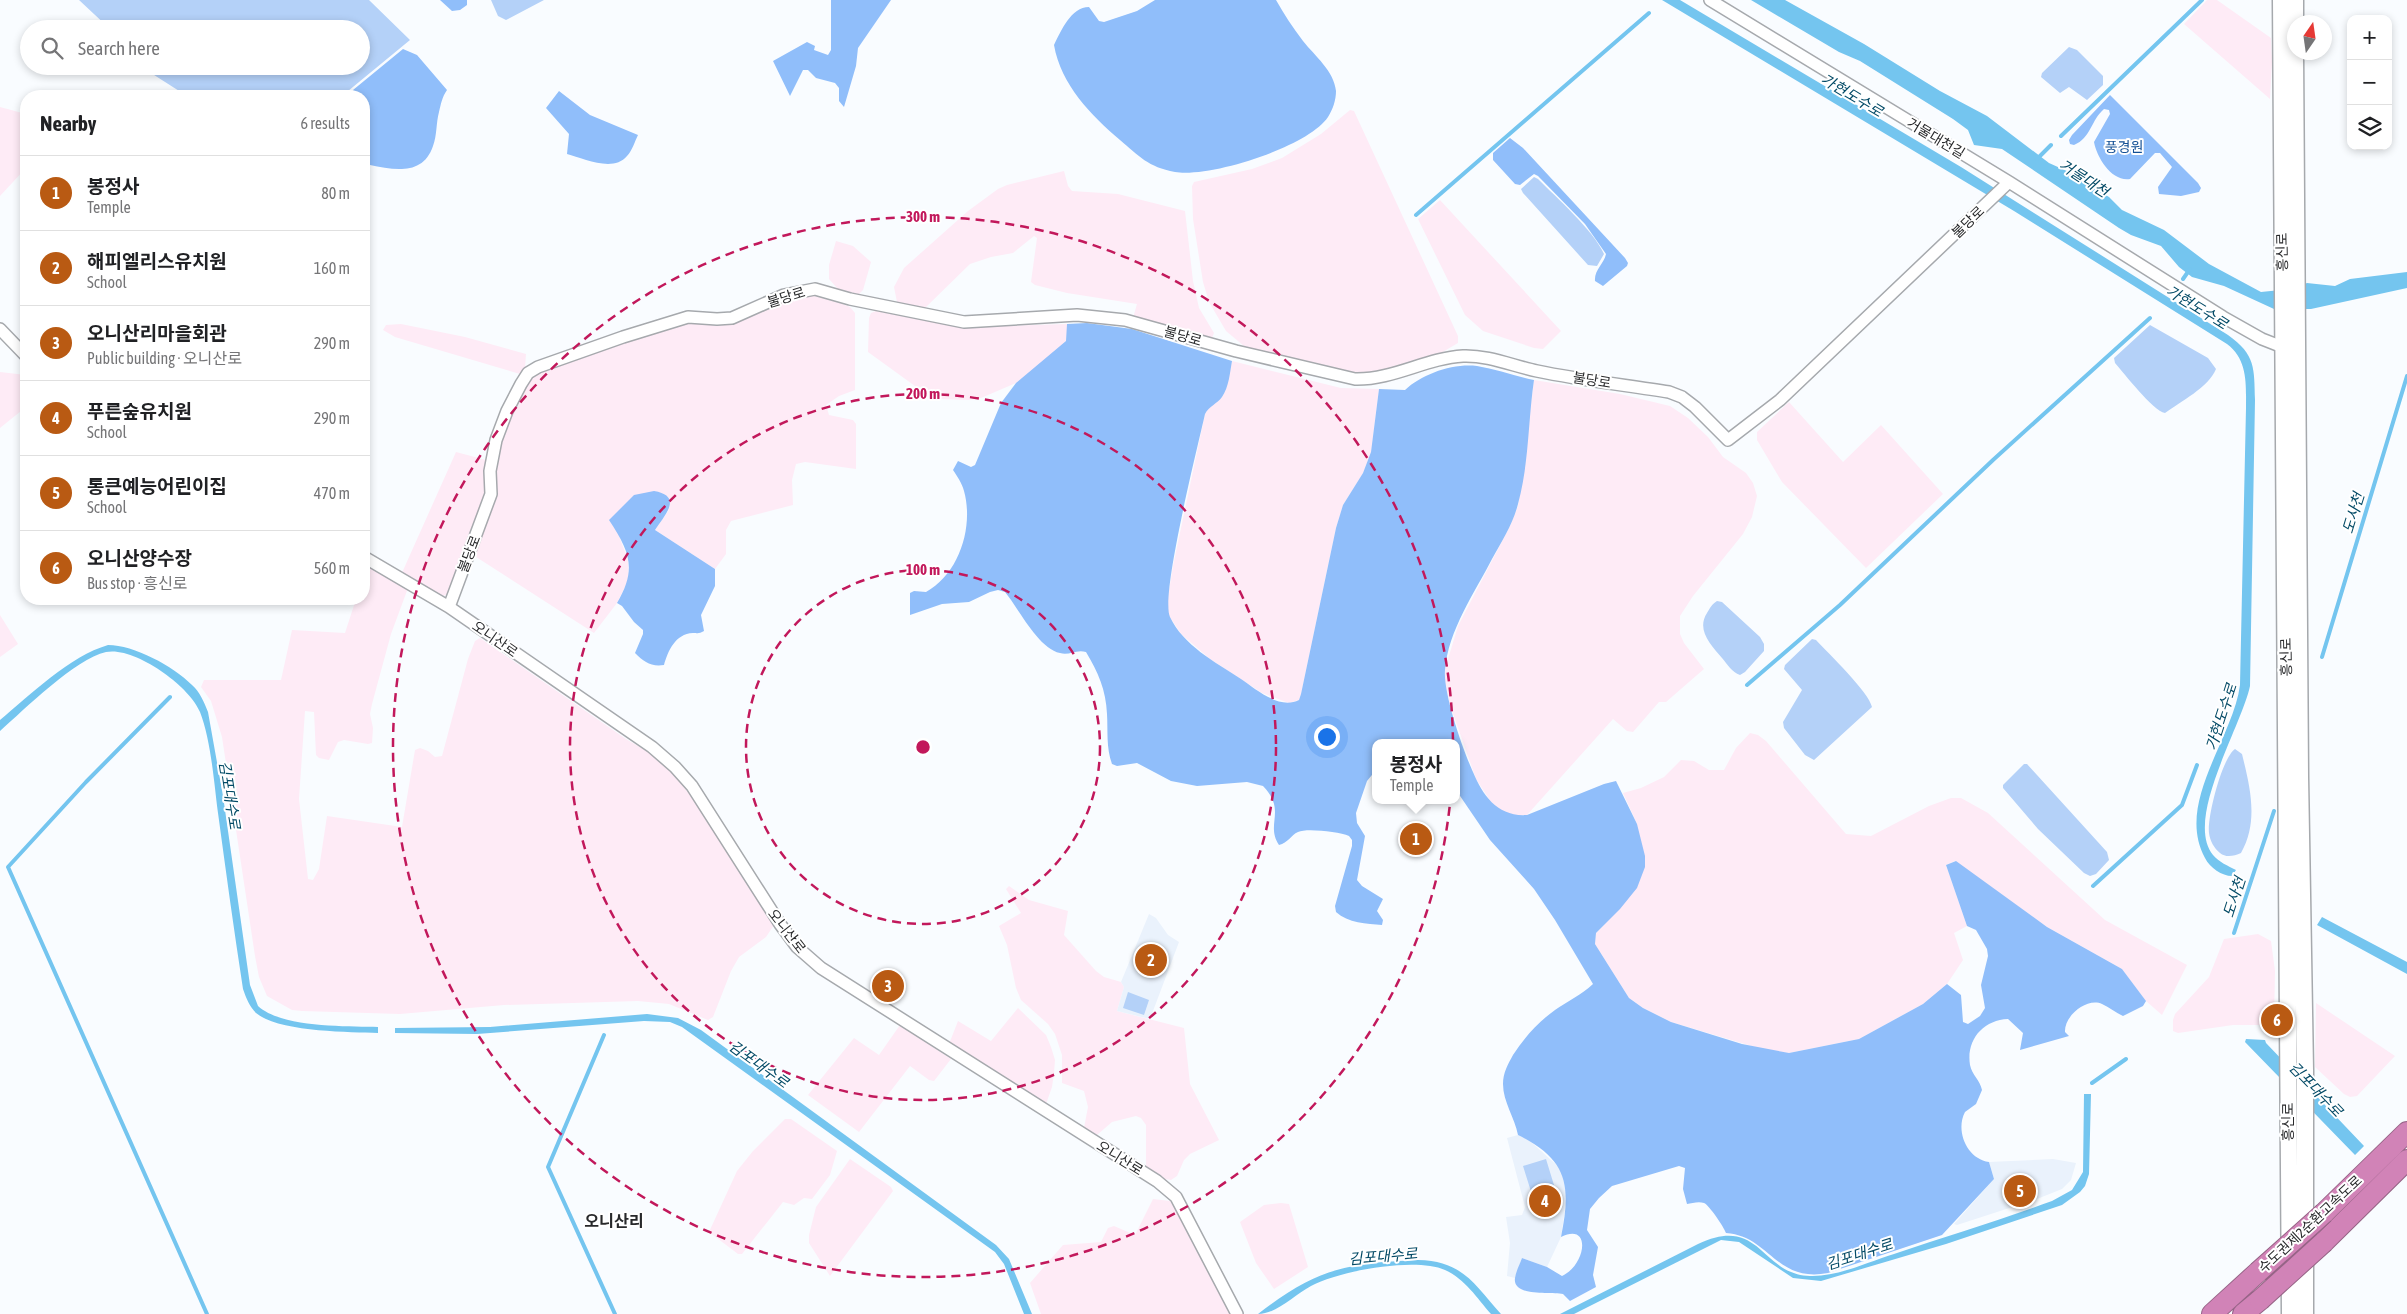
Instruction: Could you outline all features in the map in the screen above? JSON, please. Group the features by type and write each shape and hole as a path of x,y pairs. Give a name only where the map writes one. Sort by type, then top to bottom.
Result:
{"highway":[{"name":"수도권제2순환고속도로","path":"2212,1314 2324,1214 2407,1132"},
{"name":"수도권제2순환고속도로","path":"2243,1314 2324,1242 2407,1160"}],"main road":[{"name":"흥신로","path":"2281,0 2290,273"},
{"path":"2295,0 2295,15"},
{"name":"흥신로","path":"2295,60 2290,324 2305,1070 2305,1314"},
{"name":"흥신로","path":"2290,1314 2288,1096 2291,350"}],"street":[{"name":"거물대천길","path":"1710,0 2008,182"},
{"name":"불당로","path":"449,607 491,494 490,471 506,411 528,373 538,367 623,337 688,317 732,318 784,295 815,289 850,299 964,322 1077,315 1125,320 1236,351 1356,379 1372,380 1455,357 1480,357 1538,371 1669,392 1682,397 1728,440 1780,400 2008,182"},
{"path":"2008,182 2223,317 2262,339 2291,350"},
{"path":"0,329 20,350"},
{"name":"오니산로","path":"370,561 449,607 658,752 676,767 710,812 780,924 797,947 821,968 1157,1181 1176,1197 1237,1314"}],"shaded area":[{"path":"79,0 369,0 410,40 370,73 370,20 100,20"},
{"path":"491,0 544,0 506,20 498,16"},
{"path":"1662,0 1680,0 1961,167 2228,335 2249,356 2252,363 2255,400 2250,686 2245,704 2217,773 2205,819 2206,839 2213,855 2236,870 2232,876 2224,875 2217,871 2205,858 2198,837 2197,815 2201,793 2235,706 2240,685 2246,381 2239,357 2227,344 2014,211"},
{"path":"1751,0 1785,0 1864,44 1940,91 1987,116 2049,163 2069,172 2109,197 2122,210 2164,230 2209,264 2261,292 2291,289 2307,283 2335,286 2350,279 2407,272 2407,288 2311,309 2274,309 2224,286 2192,277 2179,267 2161,246 2131,235 2119,228 2002,149 1974,145 1968,130 1953,119 1860,61 1839,52"},
{"path":"2207,0 2217,0 2271,38 2270,99 2184,24"},
{"path":"2069,47 2077,50 2103,76 2103,85 2087,100 2069,87 2060,93 2041,77 2042,73"},
{"path":"154,75 368,75 349,90 178,90"},
{"path":"0,107 20,112 20,174 0,196"},
{"path":"1350,110 1354,111 1458,336 1458,343 1441,353 1402,366 1364,374 1348,373 1278,357 1244,346 1226,331 1209,302 1203,282 1193,219 1192,186 1194,182 1252,169 1282,158 1321,134"},
{"path":"1064,171 1068,186 1072,191 1118,194 1185,211 1193,281 1199,308 1214,333 1212,338 1133,318 1137,304 1067,293 1035,285 1031,282 1037,238 1034,236 1013,253 991,257 970,264 925,308 903,307 897,302 894,287 904,268 968,211 998,189 1007,185"},
{"path":"1534,177 1592,235 1604,254 1597,266 1588,265 1523,193 1521,189"},
{"path":"1440,200 1561,331 1543,349 1534,348 1483,331 1465,315 1418,219"},
{"path":"836,241 853,246 871,262 863,290 858,295 838,289 829,279 829,265"},
{"path":"811,295 850,307 855,313 855,390 839,396 826,405 829,415 853,420 856,424 856,469 805,462 796,464 792,480 793,505 731,521 726,530 726,554 715,569 655,530 669,510 619,536 628,560 629,579 617,603 594,633 473,555 508,417 532,377 539,372 586,355 681,324 717,324 780,302"},
{"path":"876,311 959,327 1067,324 1066,341 1058,350 1016,383 981,398 969,400 940,399 926,394 868,352 869,318 871,313"},
{"path":"401,324 465,337 526,354 525,368 520,374 395,337 383,330 386,325"},
{"path":"2150,325 2208,358 2216,369 2201,388 2165,413 2153,406 2139,391 2115,363 2114,358"},
{"path":"1232,361 1341,388 1379,389 1371,452 1363,473 1343,505 1336,528 1301,694 1299,700 1289,703 1262,693 1210,659 1181,634 1168,614 1167,603 1173,566 1205,414 1208,408 1222,397 1226,389"},
{"path":"0,372 20,374 20,412 0,428"},
{"path":"1534,380 1620,394 1670,406 1688,418 1708,437 1723,457 1746,473 1753,483 1757,496 1752,517 1743,534 1693,596 1680,616 1680,634 1684,643 1704,669 1666,702 1659,702 1633,732 1627,731 1613,719 1527,815 1515,816 1503,812 1491,802 1476,779 1450,705 1445,684 1445,669 1458,626 1510,526 1518,506"},
{"path":"1789,402 1843,462 1881,425 1943,494 1866,568 1782,482 1757,440 1757,432"},
{"path":"456,452 486,460 487,491 448,594 443,596 401,575"},
{"path":"370,568 408,588 391,634 372,704 370,714 373,728 372,743 344,740 338,742 329,760 319,758 316,755 314,712 305,711 299,799 308,879 313,880 319,869 327,816 402,827 415,750 420,748 428,751 435,757 442,756 468,659 475,641 480,638 626,739 650,753 670,769 704,813 774,925 766,937 739,957 731,971 713,1017 708,1020 669,1004 638,1001 504,1005 400,1014 302,1011 292,1010 267,996 259,977 255,956 222,737 211,701 201,687 204,680 281,680 292,630 345,633 354,605 370,605"},
{"path":"1717,601 1722,602 1760,637 1764,644 1764,651 1740,675 1730,668 1713,648 1704,631 1704,619 1711,606"},
{"path":"0,615 18,644 0,657"},
{"path":"1812,639 1816,640 1864,692 1872,707 1814,760 1805,755 1784,728 1783,722 1802,690 1784,669 1785,665"},
{"path":"108,645 141,653 164,664 184,678 202,697 208,712 223,796 250,985 258,1006 269,1013 298,1022 333,1026 378,1027 378,1033 314,1030 280,1024 256,1013 250,1005 243,989 207,735 200,712 194,702 173,680 145,661 131,655 106,652 80,664 65,674 0,731 0,720 37,688 79,658"},
{"path":"1750,733 1758,735 1766,741 1846,834 1871,836 1929,806 1951,798 1961,798 1988,813 2105,920 2187,965 2162,1015 2146,1001 2122,969 2047,927 1955,861 1946,865 1967,926 1954,933 1963,960 1947,984 1923,1004 1859,1039 1789,1053 1765,1050 1671,1022 1643,1008 1629,998 1595,944 1596,933 1604,925 1637,824 1623,793 1641,788 1664,777 1681,760 1694,761 1709,770 1724,770 1736,748"},
{"path":"2235,749 2242,754 2248,779 2251,816 2247,841 2241,853 2227,856 2222,855 2213,844 2209,833 2209,825 2216,788 2225,764"},
{"path":"2024,764 2027,764 2107,852 2109,860 2096,874 2090,876 2084,873 2038,829 2003,788 2003,785"},
{"path":"1009,886 1029,900 1068,911 1064,935 1096,971 1104,977 1121,982 1124,987 1117,1011 1184,1028 1190,1084 1219,1140 1190,1154 1184,1160 1177,1176 1171,1180 1165,1179 1146,1166 1146,1125 1141,1118 1136,1116 1112,1122 1097,1135 1084,1128 1088,1107 1084,1091 1062,1083 1062,1055 1055,1034 1048,1024 1021,1000 1016,988 1007,945 999,926 1021,913 1006,889"},
{"path":"1149,914 1156,918 1168,935 1179,942 1150,1019 1117,1011 1124,987 1121,982"},
{"path":"2322,917 2407,962 2407,974 2317,925"},
{"path":"2258,934 2271,941 2275,971 2274,1025 2233,1025 2178,1033 2173,1031 2175,1014 2209,977 2224,939"},
{"path":"1128,992 1149,1000 1144,1015 1123,1008"},
{"path":"2316,1003 2395,1056 2357,1096 2350,1097 2344,1094 2315,1067"},
{"path":"1018,1008 1046,1035 1055,1060 1052,1087 1046,1104 949,1044 958,1021 991,1041"},
{"path":"647,1014 678,1018 701,1030 996,1245 1009,1259 1032,1314 1024,1314 1004,1264 995,1252 682,1027 670,1022 644,1021 477,1034 395,1033 395,1028 490,1027"},
{"path":"900,1025 951,1059 934,1081 929,1080 910,1066 859,1132 808,1095 854,1038 879,1055"},
{"path":"2246,1039 2265,1040 2364,1146 2355,1155 2245,1042"},
{"path":"2084,1094 2091,1094 2089,1174 2085,1186 2080,1192 2062,1205 1946,1244 1821,1281 1793,1278 1739,1242 1721,1240 1574,1314 1560,1314 1698,1244 1719,1237 1735,1236 1748,1241 1781,1266 1794,1273 1820,1276 1852,1268 2052,1201 2072,1190 2083,1172"},
{"path":"785,1119 791,1119 837,1151 830,1175 812,1199 804,1198 794,1205 783,1202 742,1254 738,1254 709,1232 737,1171 753,1151"},
{"path":"1518,1135 1530,1141 1561,1169 1566,1181 1567,1195 1561,1237 1547,1267 1522,1258 1515,1278 1507,1276 1510,1243 1506,1217 1522,1215 1525,1207 1507,1138"},
{"path":"850,1159 891,1187 893,1191 830,1276 809,1243 809,1235 816,1207"},
{"path":"1546,1159 1557,1195 1534,1201 1523,1166"},
{"path":"2053,1159 2076,1163 2071,1180 2062,1189 1957,1225 1954,1224 1994,1179 1989,1162"},
{"path":"1153,1199 1170,1201 1194,1240 1231,1314 1041,1314 1030,1283 1063,1245 1101,1242 1108,1228 1114,1226 1135,1235"},
{"path":"1289,1204 1308,1267 1274,1289 1256,1263 1240,1222 1264,1205"},
{"path":"1433,1261 1457,1270 1475,1284 1501,1314 1491,1314 1459,1278 1445,1270 1432,1266 1397,1265 1358,1271 1324,1280 1311,1286 1272,1311 1258,1314 1297,1287 1333,1271 1371,1263"}],"green space":[{"path":"440,0 467,0 467,5 460,10 452,11"},
{"path":"831,0 891,0 858,48 856,66 844,107 839,101 839,88 835,83 816,78 808,70 803,70 790,96 773,61 807,42 815,46 814,50 828,55 831,50"},
{"path":"1155,0 1276,0 1299,36 1332,77 1336,94 1328,117 1317,128 1301,139 1257,158 1234,165 1191,173 1166,170 1144,160 1088,110 1063,73 1054,45 1067,21 1072,15 1083,8 1089,7 1099,21 1104,22 1137,11"},
{"path":"403,49 417,55 447,90 440,106 434,142 428,156 415,167 407,169 370,165 370,90 353,90"},
{"path":"559,91 590,115 638,135 627,156 621,161 606,164 567,154 569,134 546,108"},
{"name":"풍경원","path":"2110,95 2198,183 2201,188 2199,192 2181,196 2159,194 2158,187 2172,167 2160,153 2155,153 2130,179 2123,179 2111,173 2098,155 2094,142 2110,114 2109,110 2104,109 2100,113 2080,142 2074,145 2070,144 2069,140 2072,135"},
{"path":"1510,138 1523,148 1625,258 1628,263 1627,266 1603,286 1595,281 1595,277 1606,254 1585,224 1538,176 1534,174 1520,185 1515,184 1493,160 1493,153"},
{"path":"1087,323 1132,329 1232,361 1224,393 1205,414 1175,552 1168,604 1170,617 1191,644 1261,693 1284,702 1299,700 1301,694 1336,528 1343,505 1363,473 1371,452 1379,389 1405,390 1420,379 1438,371 1458,366 1484,367 1534,380 1522,489 1518,504 1510,525 1463,612 1451,641 1445,670 1447,693 1459,736 1477,781 1487,797 1500,809 1517,815 1527,815 1616,781 1637,824 1645,856 1645,867 1637,888 1620,909 1596,933 1595,944 1629,998 1643,1008 1671,1022 1742,1044 1789,1053 1859,1039 1923,1004 1947,984 1961,995 1963,1022 1968,1024 1980,1016 1985,1008 1981,985 1988,956 1987,949 1976,930 1967,926 1946,865 1956,861 2047,927 2122,969 2146,1001 2143,1006 2123,1016 2102,1004 2090,1003 2078,1009 2068,1020 2065,1032 2069,1036 2020,1050 2023,1033 2008,1019 1991,1023 1978,1033 1969,1056 1972,1072 1980,1083 1982,1090 1976,1104 1965,1112 1961,1127 1962,1135 1969,1150 1981,1160 1989,1162 1994,1179 1942,1235 1828,1273 1810,1274 1796,1271 1784,1266 1753,1242 1741,1236 1726,1233 1716,1216 1704,1203 1687,1204 1683,1189 1685,1168 1679,1166 1612,1186 1590,1209 1587,1230 1598,1247 1593,1275 1596,1287 1570,1301 1563,1294 1533,1292 1520,1288 1516,1284 1515,1278 1522,1258 1547,1267 1562,1276 1570,1271 1576,1263 1582,1247 1578,1235 1571,1234 1561,1237 1566,1203 1562,1177 1557,1165 1548,1154 1518,1135 1505,1097 1504,1076 1513,1055 1537,1025 1593,984 1534,889 1490,840 1460,796 1460,739 1372,739 1372,775 1367,781 1356,813 1357,823 1365,836 1357,880 1362,886 1383,899 1377,911 1383,920 1382,925 1358,922 1341,916 1336,912 1335,906 1352,846 1352,840 1349,836 1308,830 1296,833 1285,843 1279,845 1274,830 1274,803 1263,786 1247,782 1197,786 1171,781 1137,763 1117,766 1112,764 1108,745 1105,697 1098,674 1086,652 1079,651 1063,654 1052,650 1037,636 1005,592 998,590 969,602 942,604 910,615 910,593 914,591 926,592 938,584 955,562 961,548 965,534 967,505 963,488 953,470 958,461 971,467 975,465 1001,403 1016,383 1066,341 1067,324"},
{"path":"654,491 668,497 670,502 667,513 655,530 715,569 715,586 701,615 704,631 681,636 670,649 664,665 648,663 635,653 643,630 634,622 622,606 617,603 627,580 629,570 626,551 609,520 634,495"}],"waterway":[{"path":"2061,136 2202,0"},
{"path":"1416,215 1649,13"},
{"path":"2037,159 2051,145"},
{"name":"가현도수로","path":"2183,279 2190,269"},
{"path":"1747,685 1840,605 1993,460 2150,318"},
{"name":"도사천","path":"2322,657 2407,376"},
{"path":"170,697 86,782 8,867 207,1314"},
{"path":"2093,886 2182,805 2197,765"},
{"name":"도사천","path":"2234,933 2274,811"},
{"path":"604,1035 548,1167 615,1314"},
{"name":"김포대수로","path":"2092,1083 2126,1059"}],"place":[{"name":"봉정사","path":"1416,839"},
{"name":"해피엘리스유치원","path":"1151,960"},
{"name":"오니산리마을회관","path":"888,986"},
{"name":"오니산양수장","path":"2277,1020"},
{"name":"통큰예능어린이집","path":"2020,1191"},
{"name":"푸른숲유치원","path":"1545,1201"}],"district":[{"name":"오니산리","path":"614,1221"}],"water label":[{"name":"거물대천","path":"2084,178"}]}
